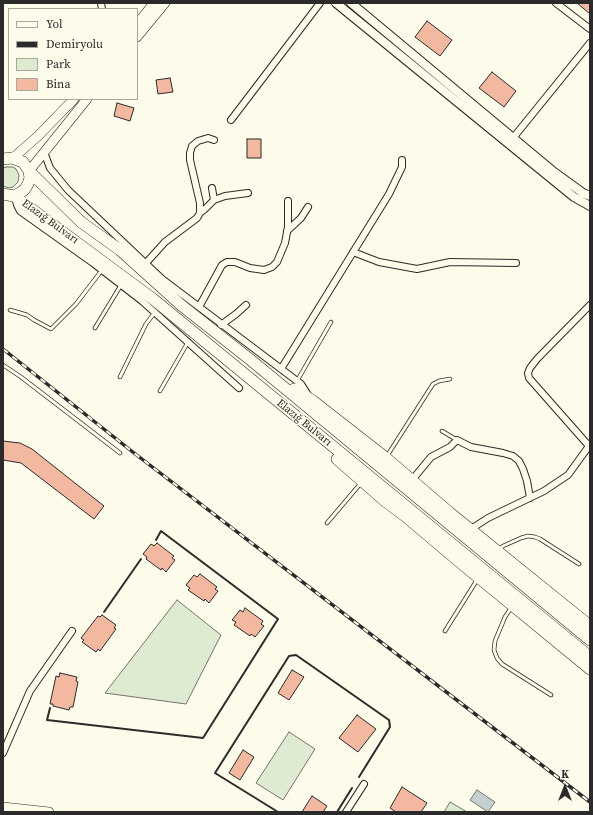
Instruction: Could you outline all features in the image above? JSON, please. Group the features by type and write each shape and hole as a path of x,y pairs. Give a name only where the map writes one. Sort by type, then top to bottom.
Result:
{"highway":[{"name":"Elazığ Bulvarı","path":"8,157 23,162 29,171 81,222 120,250 181,305 590,640"},
{"path":"10,195 20,193 25,189 30,178 29,171"},
{"name":"Elazığ Bulvarı","path":"10,195 153,299 590,657"},
{"path":"252,362 313,401 386,458 497,551 590,626"},
{"path":"299,419 338,460 362,481 590,669"}],"main road":[{"path":"138,23 154,3"},
{"path":"138,37 165,3"},
{"path":"8,157 38,136 73,100"},
{"path":"29,171 85,100"},
{"path":"3,807 49,812"}],"street":[{"path":"231,120 320,3"},
{"path":"336,3 574,197 590,206"},
{"path":"351,3 554,172 583,193 590,196"},
{"path":"556,3 590,29"},
{"path":"513,138 590,43"},
{"path":"200,213 200,203 190,160 190,153 192,146 198,140 208,138 214,140"},
{"path":"44,152 50,168 68,190 162,279 301,384 313,401"},
{"path":"281,368 389,194 402,167 402,160"},
{"path":"212,188 214,200"},
{"path":"146,263 165,242 197,218 200,213 214,200 225,196 248,193"},
{"path":"10,195 20,211 122,285 239,388"},
{"path":"198,307 222,265 227,262 264,270 272,267 277,262 285,244 288,201"},
{"path":"287,231 301,218 308,207"},
{"path":"353,252 379,262 417,269 450,262 516,263"},
{"path":"221,325 246,305"},
{"path":"471,529 488,518 530,498 568,475 589,446 529,378 528,373 537,359 590,305"},
{"path":"412,480 431,457 450,447 457,440 472,447 513,456 523,469 528,482 530,498"},
{"path":"3,753 30,691 72,631"},
{"path":"346,812 364,784"}],"lane":[{"path":"10,310 27,315 51,329 76,304 102,270"},
{"path":"95,328 122,285"},
{"path":"120,377 146,324 154,312"},
{"path":"296,381 331,322"},
{"path":"160,391 188,342"},
{"path":"3,365 21,377 120,453"},
{"path":"386,458 433,384 450,379"},
{"path":"442,431 457,440"},
{"path":"328,522 362,481"},
{"path":"497,551 503,546 521,538 528,536 535,537 579,564"},
{"path":"445,631 479,578"},
{"path":"512,606 495,641 494,650 497,658 502,664 551,695"}],"green space":[{"path":"13,167 19,175 18,182 13,187 9,188 3,186 3,168"},
{"path":"177,600 221,635 186,704 105,693"},
{"path":"289,732 315,749 283,800 256,783"},
{"path":"450,802 467,812 444,812"}],"shaded area":[{"path":"477,790 495,802 488,812 470,800"}],"building":[{"path":"577,3 590,3 590,14"},
{"path":"427,21 452,40 440,56 415,37"},
{"path":"492,72 516,91 504,107 479,88"},
{"path":"170,78 173,92 158,94 156,80"},
{"path":"117,103 134,108 130,121 114,116"},
{"path":"247,139 261,139 261,158 247,158"},
{"path":"3,441 20,443 32,449 104,506 94,519 21,463 3,460"},
{"path":"157,543 174,556 172,558 175,560 166,572 146,559 147,557 143,554 151,544 154,546"},
{"path":"200,574 217,587 215,589 218,591 209,603 205,599 204,601 188,590 190,588 186,585 194,575 197,577"},
{"path":"245,608 263,621 261,624 264,626 255,637 251,634 250,636 234,625 236,622 232,620 240,610 243,612"},
{"path":"102,615 116,625 114,628 116,629 100,651 98,649 96,652 82,642 84,640 81,638 98,616 100,617"},
{"path":"292,670 304,677 289,700 278,693"},
{"path":"60,673 77,677 76,681 78,682 73,707 70,707 69,710 50,704 56,676 59,677"},
{"path":"357,715 376,729 358,752 339,738"},
{"path":"243,750 254,757 240,780 229,773"},
{"path":"402,787 427,803 421,812 396,812 390,808"},
{"path":"312,796 327,806 323,812 302,812"}],"railway":[{"path":"3,349 134,453 590,802"}],"wall":[{"path":"50,708 47,720 203,738 278,619 161,531 156,540"},
{"path":"104,612 141,559"},
{"path":"278,812 215,773 289,656 296,655 389,720 390,727 359,777"},
{"path":"337,812 352,788"}]}
